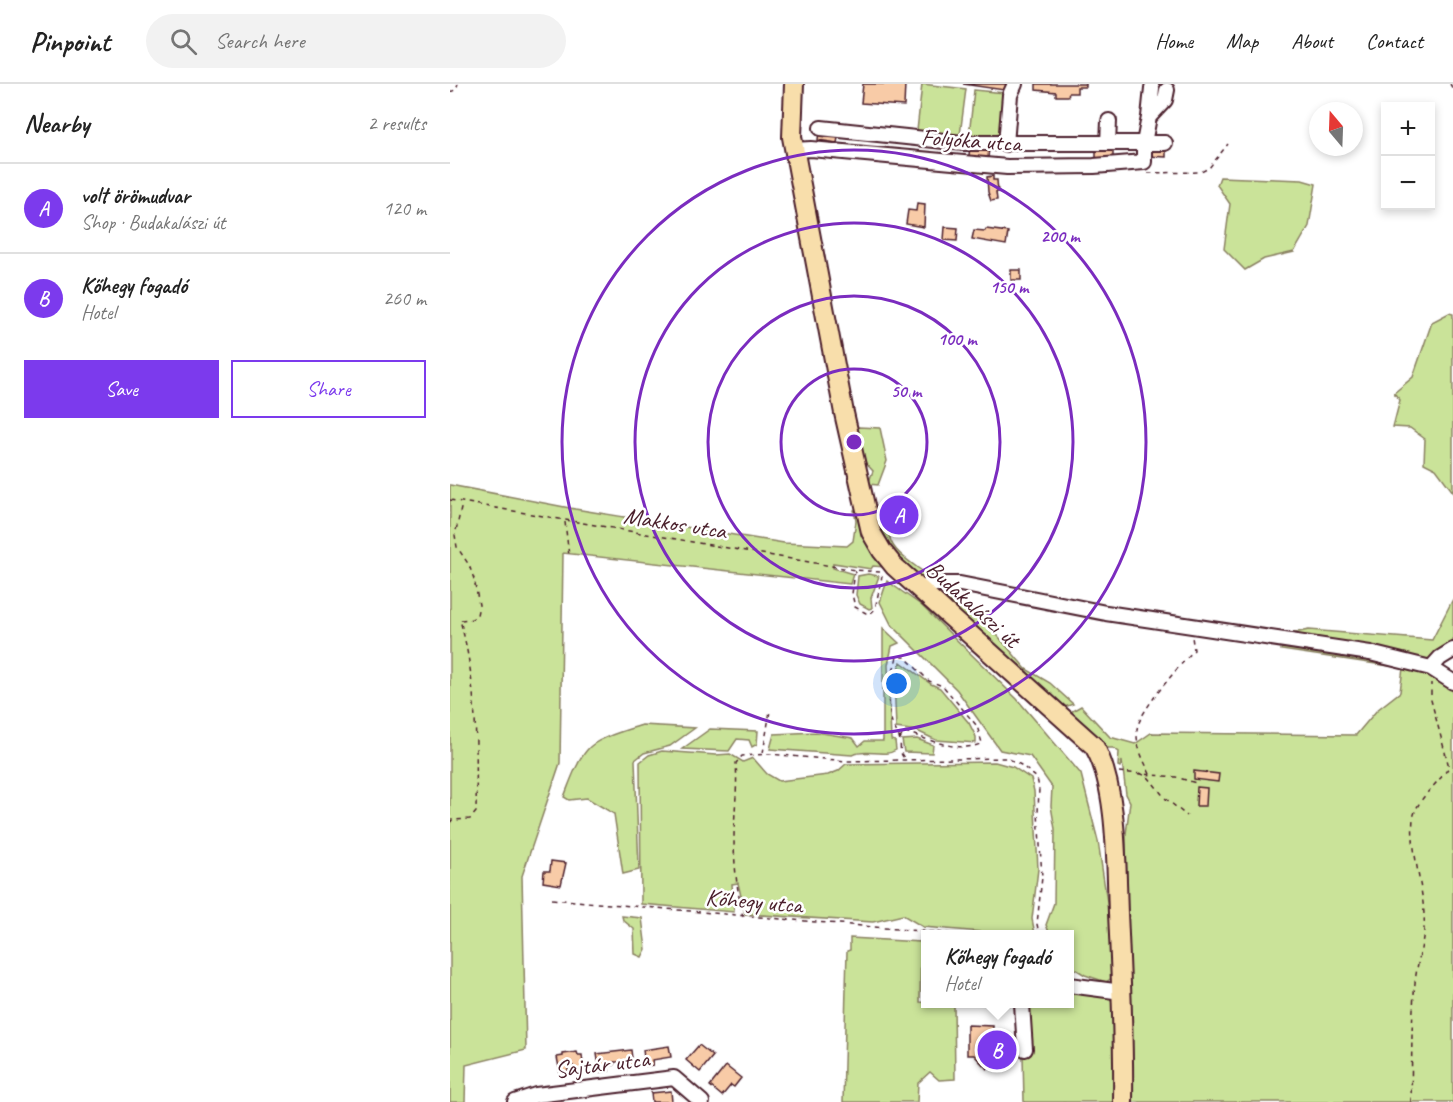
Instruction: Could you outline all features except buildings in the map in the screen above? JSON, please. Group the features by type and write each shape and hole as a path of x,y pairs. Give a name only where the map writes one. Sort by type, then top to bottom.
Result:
{"main road":[{"name":"Budakalászi út","path":"794,84 792,137 794,150 844,413 871,532 882,552 920,589 1094,746 1106,771 1115,859 1122,992 1123,1102"}],"street":[{"path":"1006,144 1010,95 1015,84"},
{"path":"1144,143 1152,88"},
{"path":"1149,117 1165,99 1167,90"},
{"path":"1108,143 1109,121"},
{"path":"821,128 952,142 1165,143"},
{"name":"Folyóka utca","path":"794,150 811,149 1007,167 1144,162 1144,143"},
{"path":"920,589 933,584 960,584 1106,613 1370,653 1431,668 1453,682"},
{"path":"1431,668 1440,657 1453,650"},
{"path":"1074,986 1122,992"},
{"path":"1022,1008 1025,1049"},
{"name":"Sajtár utca","path":"515,1102 536,1095 674,1078 702,1102"}],"path":[{"path":"450,92 455,90 458,84"},
{"path":"1450,84 1453,89"},
{"path":"1129,163 1145,173 1201,172 1209,168 1228,144"},
{"name":"Makkos utca","path":"450,500 855,570 883,572 875,609 871,613 855,607 852,594 855,570"},
{"path":"450,823 452,820 471,819 476,812 475,723 472,685 468,648 460,620 472,619 477,615 479,605 469,565 457,547 455,535 462,503"},
{"path":"565,521 569,556"},
{"path":"1150,774 1139,751 1137,727 1175,670 1194,650 1191,626"},
{"path":"900,739 892,724 891,676 897,657 905,657 929,681 943,686 977,726 982,743 976,747 950,745 906,732 900,739 900,753 904,759"},
{"path":"1431,668 1431,700 1449,767 1453,772"},
{"path":"763,754 770,711"},
{"path":"743,917 737,893 734,837 738,787 736,763 742,756 763,754 847,760 1007,758 1021,765 1037,778 1039,788 1038,813 1042,876 1038,930"},
{"path":"1411,1102 1415,982 1424,933 1424,914 1413,818 1419,804 1449,767"},
{"path":"1106,771 1176,777 1196,783"},
{"path":"1139,773 1149,778 1172,805 1187,816"},
{"name":"Kőhegy utca","path":"552,899 921,931"}],"green space":[{"path":"922,84 966,89 960,135 917,131"},
{"path":"974,90 1005,93 1000,139 969,136"},
{"path":"1220,177 1302,180 1316,184 1309,226 1294,252 1264,259 1245,270 1224,249 1230,204 1217,185"},
{"path":"1449,313 1453,314 1453,492 1436,469 1424,463 1425,439 1410,428 1393,427 1400,400 1394,393 1413,377 1432,322"},
{"path":"858,427 880,428 887,461 878,485 868,484 873,471 861,458"},
{"path":"450,485 575,509 784,543 847,546 853,541 856,521 854,510 859,509 884,567 873,566 871,569 833,563 833,568 853,574 850,584 563,553 560,763 522,876 526,1050 466,1065 465,1102 450,1102"},
{"path":"878,513 890,525 889,533 894,547 905,559 925,573 923,578 910,575 884,544 875,514"},
{"path":"868,574 879,576 871,598 872,608 869,609 860,604 856,595 858,576"},
{"path":"887,581 921,605 1017,699 1081,774 1098,841 1112,936 1113,977 1106,982 1085,975 1074,968 1074,930 1048,930 1046,925 1054,903 1055,829 1051,806 1052,787 1030,756 1000,750 957,690 891,624 880,602"},
{"path":"951,593 961,600 976,618 987,623 1026,669 1050,683 1073,704 1062,708 975,629 946,598"},
{"path":"1453,599 1453,648 1431,668 1453,682 1453,1102 1130,1102 1126,834 1130,802 1126,794 1122,761 1120,767 1118,766 1119,752 1113,748 1103,748 1067,714 1081,706 1110,737 1135,744 1151,733 1356,735 1377,710 1400,692 1403,668 1281,650 1287,634 1309,630 1432,640"},
{"path":"883,628 899,643 892,646 888,665 891,740 895,741 896,750 886,753 863,752 852,755 770,749 774,734 816,732 853,738 859,746 865,741 883,741"},
{"path":"901,662 940,688 969,723 976,737 976,743 936,740 917,731 896,728 894,677"},
{"path":"642,725 695,728 670,746 644,753 635,760 639,870 623,874 614,814 587,798 569,800 564,797 580,761 591,746 612,735"},
{"path":"710,729 758,731 757,744 752,747 749,740 737,739 729,751 682,749"},
{"path":"917,739 933,745 932,753 904,752 902,740"},
{"path":"662,751 730,754 743,762 753,758 767,774 779,781 828,775 838,771 846,764 995,762 1013,767 1031,779 1034,791 1038,869 1032,919 1034,930 958,930 923,927 903,915 873,922 745,914 738,883 732,884 734,912 641,904 640,762 649,755"},
{"path":"622,916 642,918 646,949 642,957 635,954 634,929 623,920"},
{"path":"850,938 921,942 921,1008 954,1008 955,1079 939,1080 930,1072 918,1083 917,1102 843,1102 847,951 850,950"},
{"path":"1074,991 1108,994 1115,1016 1116,1102 1024,1102 1023,1056 1028,1049 1026,1008 1074,1008"}],"place":[{"name":"volt örömudvar","path":"899,515"},
{"name":"Kőhegy fogadó","path":"997,1050"}]}
